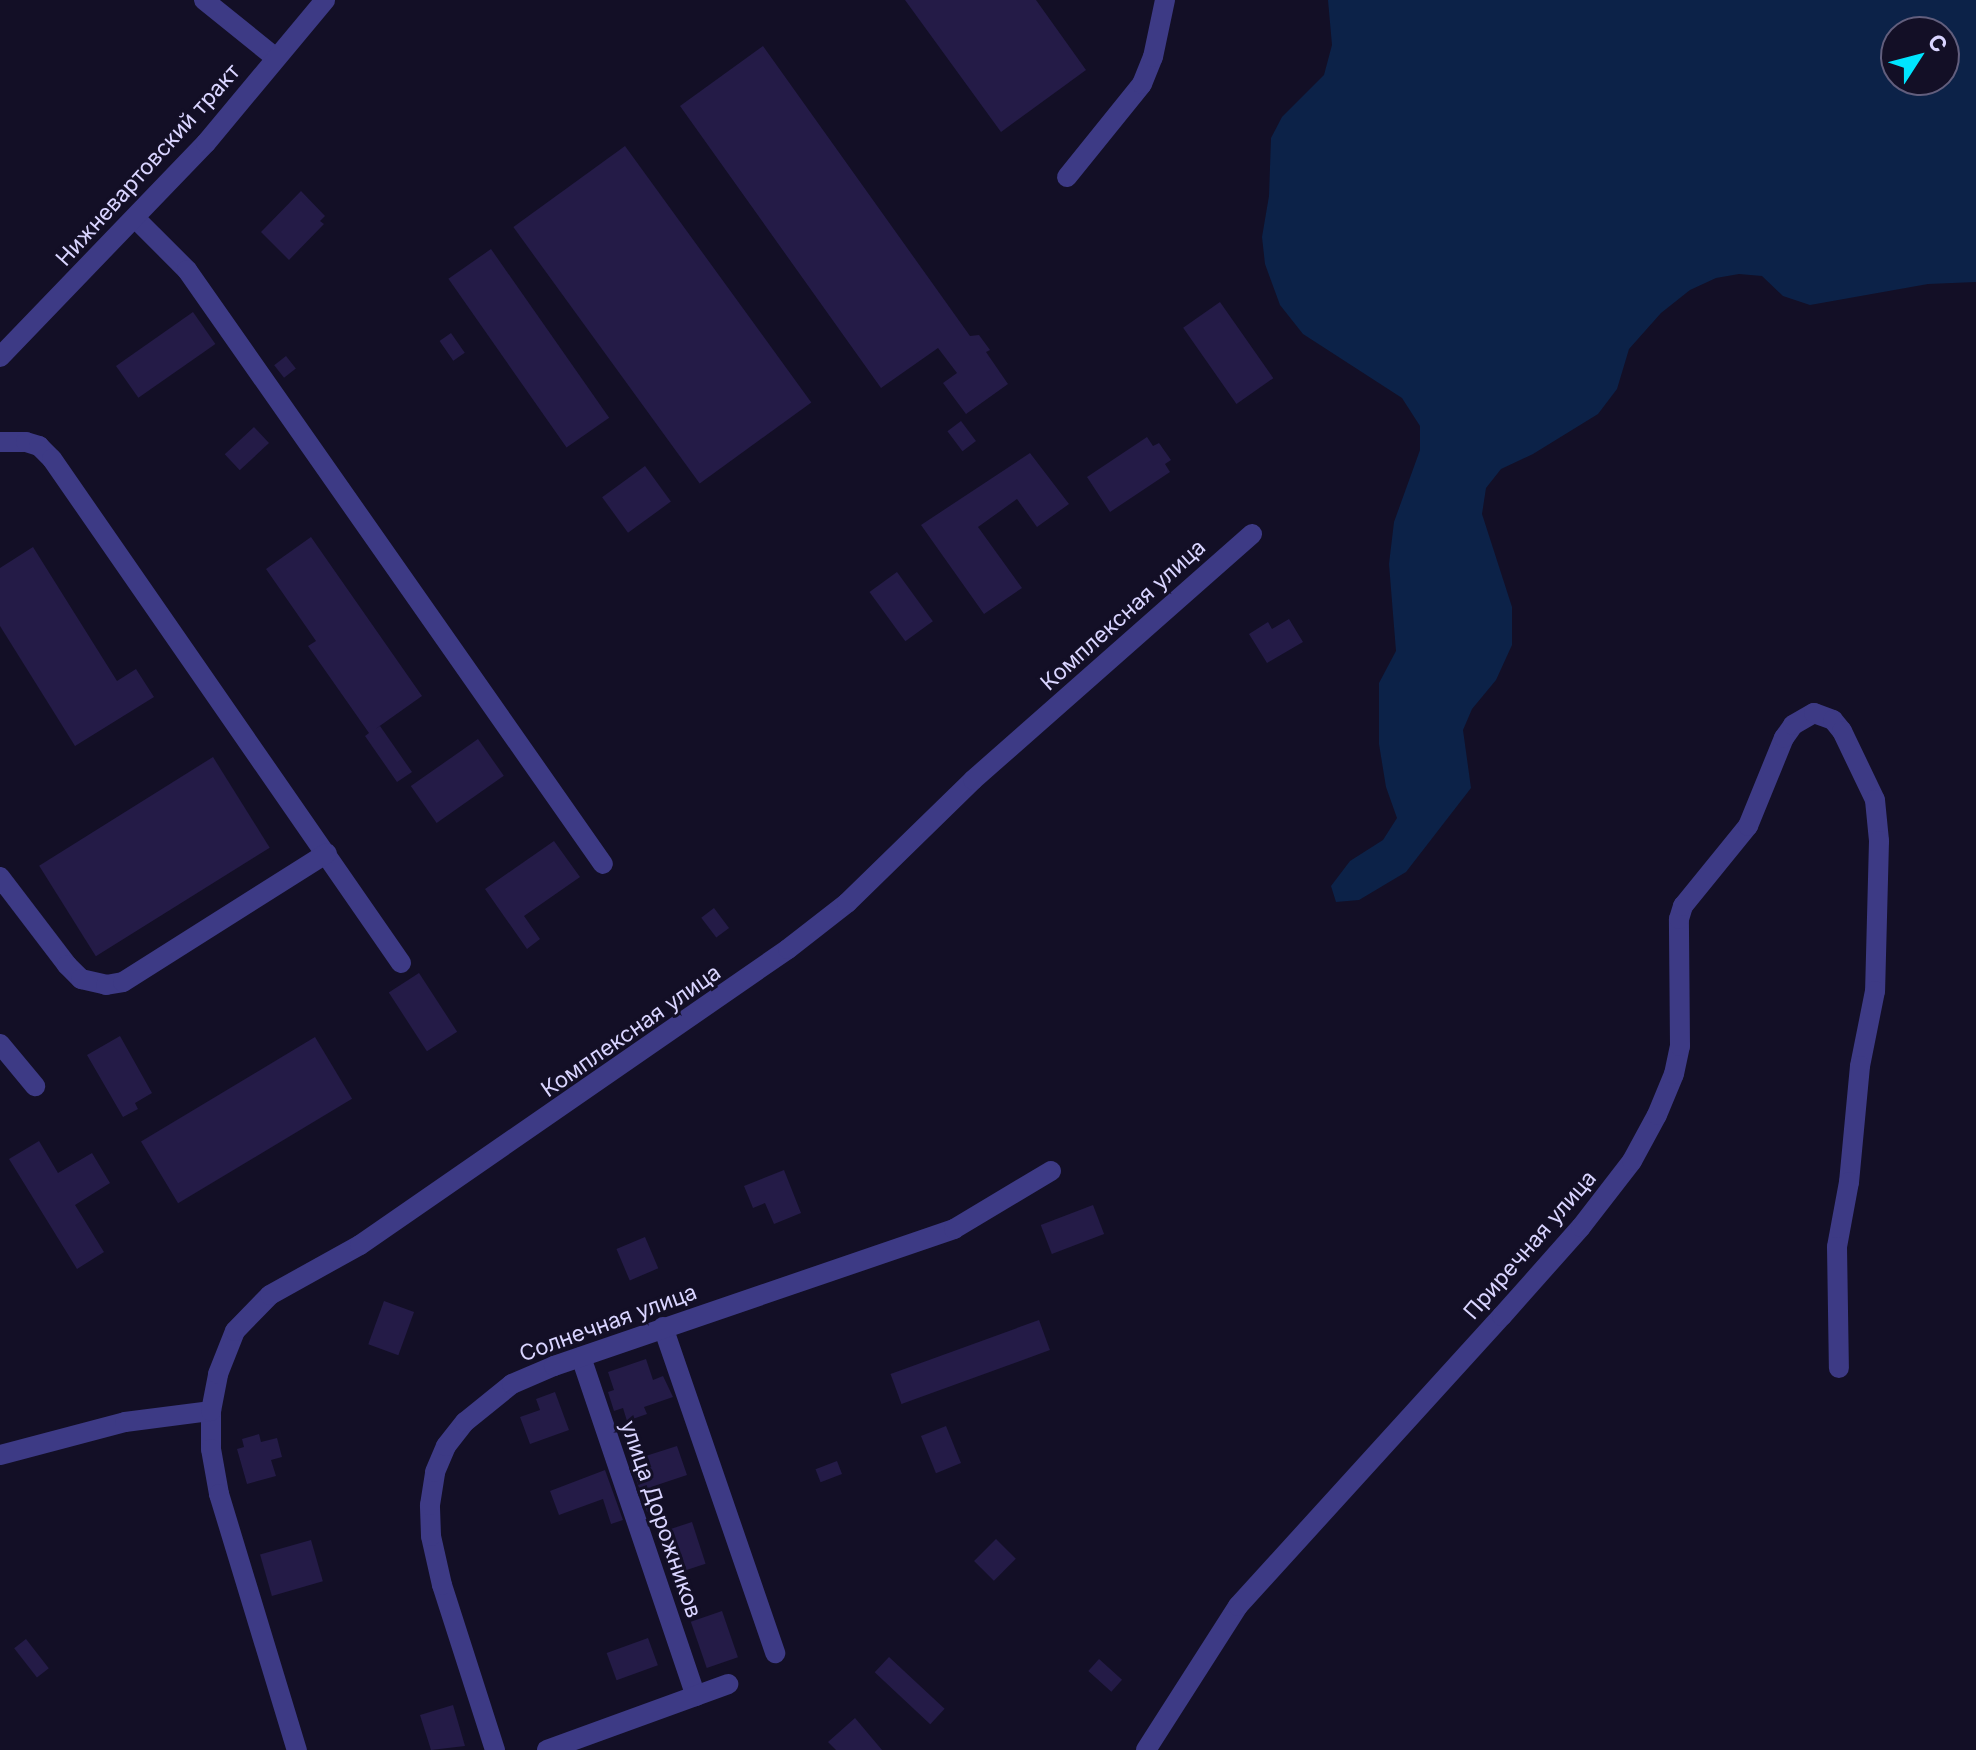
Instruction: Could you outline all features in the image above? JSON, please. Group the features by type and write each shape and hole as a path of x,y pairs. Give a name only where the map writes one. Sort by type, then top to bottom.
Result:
{"street":[{"name":"Нижневартовский тракт","path":"0,357 206,143 325,0"},
{"path":"1067,177 1142,84 1153,57 1165,0"},
{"path":"213,3 276,58"},
{"path":"135,218 187,270 603,864"},
{"path":"0,442 26,442 39,446 52,459 401,963"},
{"name":"Комплексная улица","path":"297,1750 219,1494 211,1449 211,1411 218,1374 235,1331 270,1295 360,1245 788,949 847,903 973,780 1252,534"},
{"name":"Приречная улица","path":"1146,1750 1238,1606 1581,1227 1632,1161 1663,1101 1680,1046 1679,919 1683,906 1748,826 1784,738 1793,725 1814,713 1833,720 1842,731 1875,800 1879,841 1875,991 1860,1066 1849,1182 1837,1247 1839,1368"},
{"path":"0,877 67,965 81,979 106,985 123,982 327,853"},
{"path":"0,1044 35,1086"},
{"name":"Солнечная улица","path":"495,1750 442,1585 431,1536 430,1505 435,1472 446,1446 465,1422 512,1384 663,1327 954,1229 1051,1171"},
{"path":"663,1327 775,1653"},
{"name":"улица Дорожников","path":"581,1357 696,1696"},
{"path":"0,1455 125,1422 211,1411"},
{"path":"547,1750 728,1684"}],"water":[{"path":"1328,0 1976,0 1976,282 1928,284 1810,305 1783,296 1762,276 1739,274 1716,278 1690,290 1661,313 1629,349 1617,389 1598,414 1533,454 1501,469 1486,488 1482,514 1512,607 1512,645 1496,680 1472,709 1463,730 1471,788 1406,872 1359,900 1336,902 1331,886 1350,861 1383,840 1397,818 1386,787 1379,744 1379,683 1396,651 1389,564 1394,522 1420,450 1420,426 1402,398 1303,334 1280,305 1265,264 1262,237 1269,196 1271,138 1282,117 1324,75 1332,45"}],"building":[{"path":"905,0 1036,0 1086,70 1001,132"},
{"path":"763,46 970,336 979,335 990,350 986,352 1008,384 966,414 943,383 957,373 938,348 881,388 680,106"},
{"path":"625,146 811,402 700,484 513,227"},
{"path":"301,191 325,216 320,221 324,224 289,260 261,232"},
{"path":"491,249 609,418 567,448 448,279"},
{"path":"1220,302 1273,378 1236,404 1183,328"},
{"path":"193,312 215,344 138,398 116,366"},
{"path":"451,333 465,353 453,361 440,341"},
{"path":"286,356 296,369 284,378 274,365"},
{"path":"961,421 976,441 962,451 947,431"},
{"path":"254,427 269,443 240,470 225,454"},
{"path":"1147,437 1153,446 1159,443 1171,460 1165,464 1170,472 1110,512 1087,477"},
{"path":"1030,453 1069,504 1037,527 1017,499 978,527 1022,588 984,614 921,525"},
{"path":"645,466 671,502 628,533 602,497"},
{"path":"311,537 422,696 374,730 380,726 412,772 397,782 365,736 369,733 308,646 316,641 266,569"},
{"path":"33,547 117,681 136,669 154,697 75,746 0,626 0,568"},
{"path":"897,572 933,621 905,641 869,592"},
{"path":"1289,619 1303,642 1267,663 1249,634 1268,622 1272,629"},
{"path":"478,739 504,776 437,823 411,786"},
{"path":"213,757 270,848 96,956 39,866"},
{"path":"554,841 580,877 524,916 540,939 527,949 485,889"},
{"path":"714,908 729,928 716,938 701,918"},
{"path":"419,973 457,1032 427,1051 389,993"},
{"path":"120,1036 152,1093 135,1103 138,1109 123,1117 87,1055"},
{"path":"315,1037 352,1099 178,1203 141,1142"},
{"path":"39,1141 58,1173 92,1153 110,1183 75,1205 104,1252 77,1269 9,1159"},
{"path":"784,1170 801,1213 774,1224 765,1203 753,1208 744,1186"},
{"path":"1093,1205 1104,1234 1052,1254 1041,1225"},
{"path":"645,1237 658,1268 630,1280 616,1249"},
{"path":"384,1301 414,1312 398,1355 368,1344"},
{"path":"1039,1320 1050,1350 901,1404 891,1374"},
{"path":"646,1359 653,1380 663,1376 673,1397 644,1407 647,1414 627,1421 623,1408 614,1411 608,1392 614,1390 608,1372"},
{"path":"555,1392 569,1430 530,1444 520,1417 540,1410 536,1399"},
{"path":"946,1426 961,1463 936,1473 921,1436"},
{"path":"259,1434 261,1442 277,1438 282,1457 271,1460 276,1476 247,1484 237,1449 244,1447 242,1439"},
{"path":"677,1446 687,1475 651,1487 659,1508 647,1512 630,1461"},
{"path":"837,1461 842,1474 821,1482 816,1469"},
{"path":"605,1470 623,1520 611,1524 603,1499 559,1515 550,1491"},
{"path":"692,1522 706,1564 675,1574 662,1532"},
{"path":"996,1539 1016,1559 994,1581 974,1561"},
{"path":"311,1540 323,1581 272,1596 260,1555"},
{"path":"722,1611 738,1657 707,1668 691,1622"},
{"path":"648,1638 658,1665 617,1680 607,1653"},
{"path":"26,1639 49,1668 37,1677 14,1648"},
{"path":"889,1657 945,1709 930,1724 875,1672"},
{"path":"1099,1659 1122,1680 1111,1692 1088,1671"},
{"path":"453,1705 465,1746 431,1750 420,1715"},
{"path":"855,1718 882,1750 836,1750 828,1742"}]}
